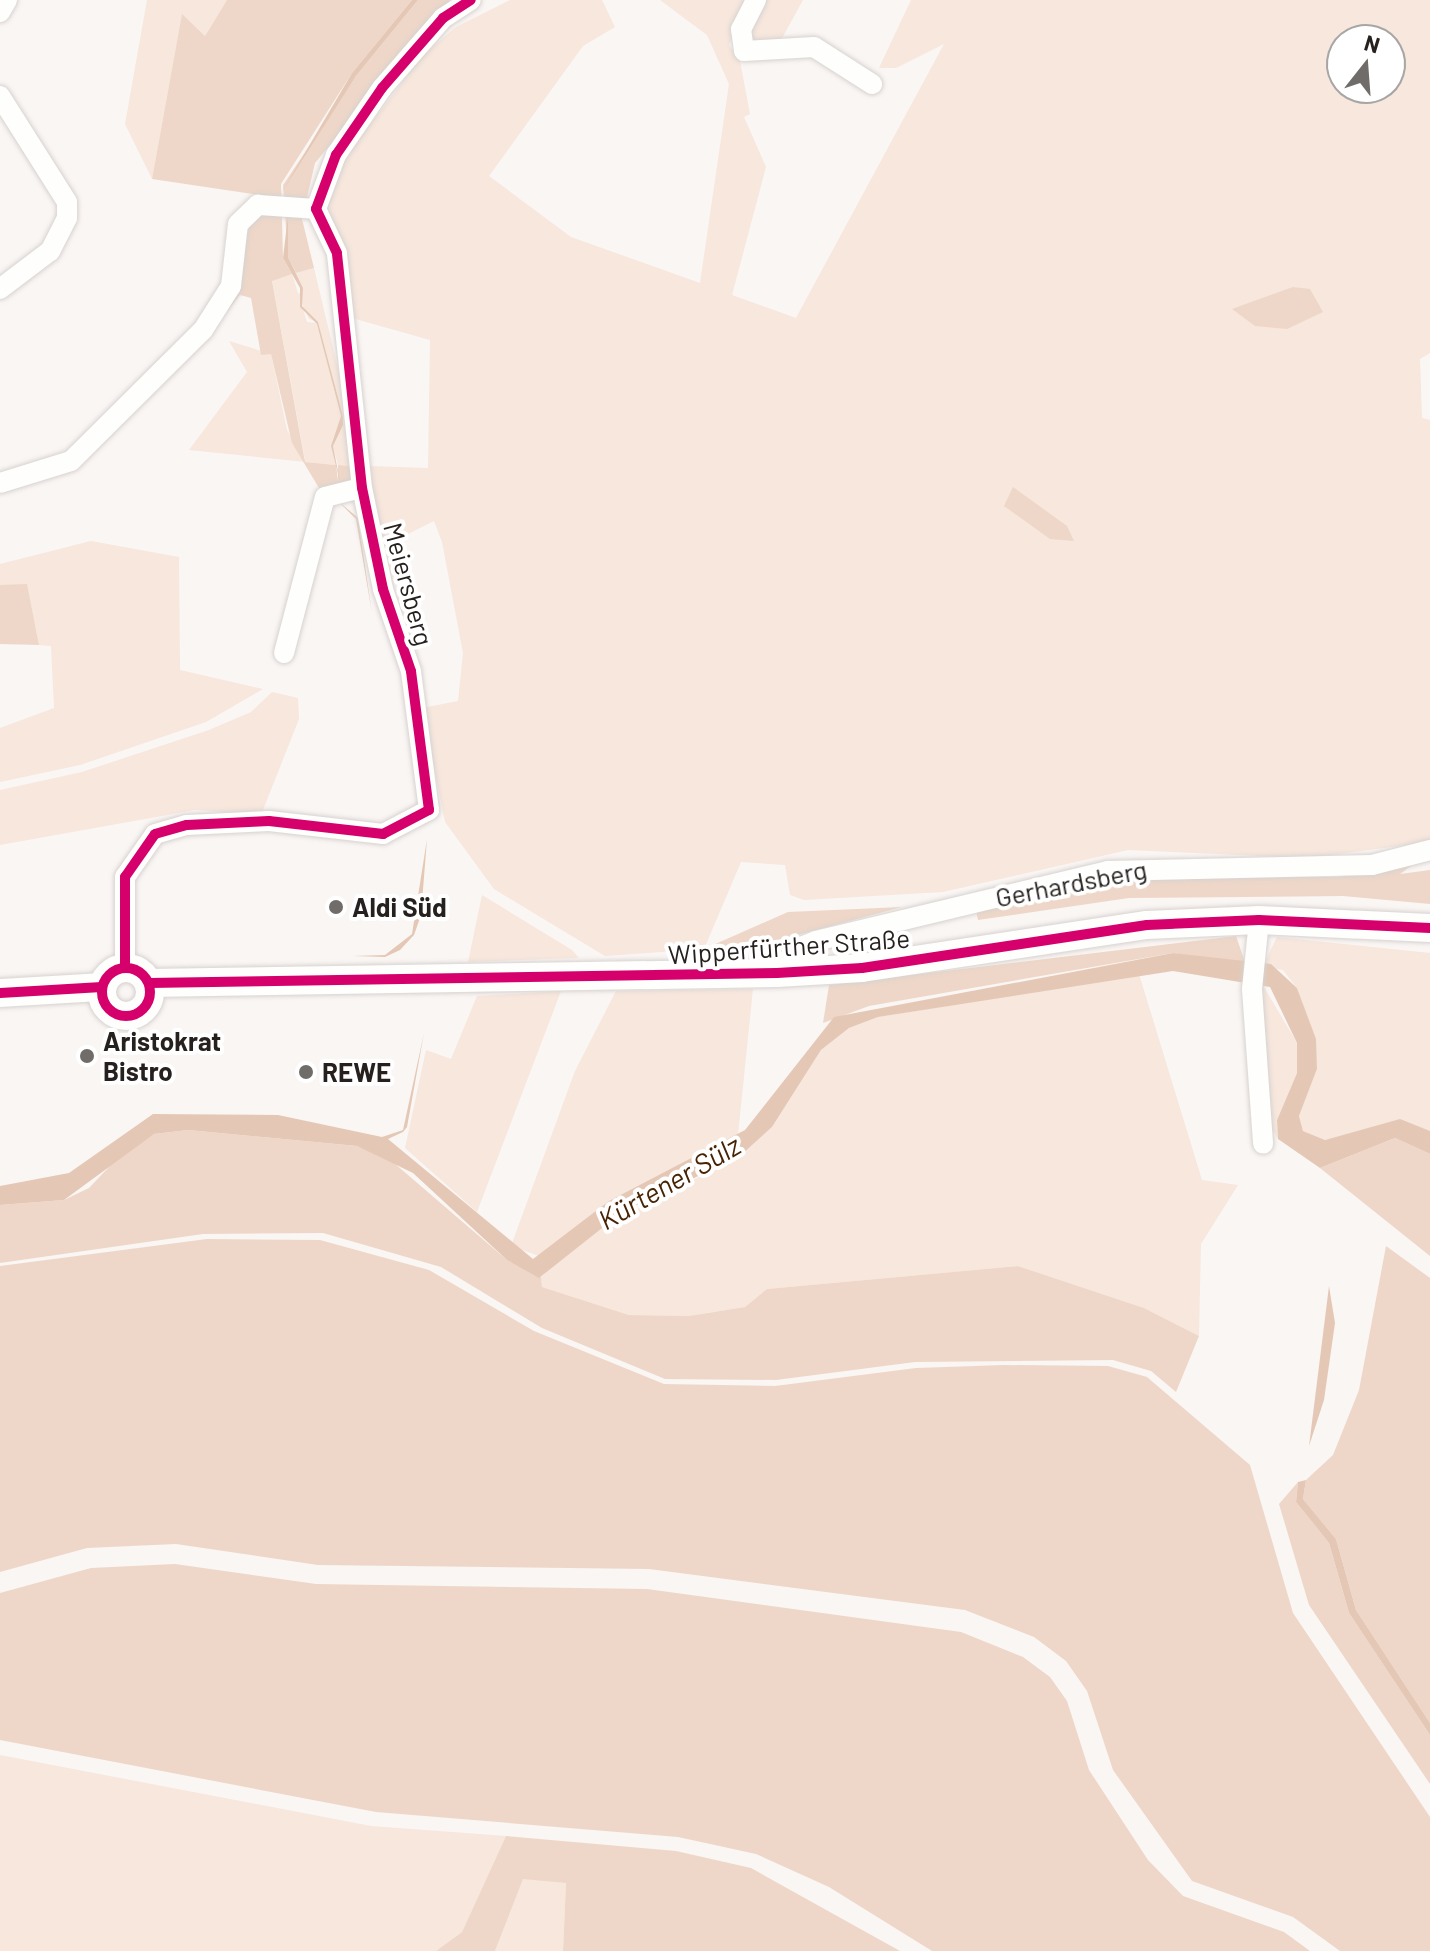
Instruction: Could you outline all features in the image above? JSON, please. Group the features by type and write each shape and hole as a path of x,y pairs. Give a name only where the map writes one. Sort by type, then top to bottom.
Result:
{"main road":[{"name":"Wipperfürther Straße","path":"137,975 777,973 862,968 1147,925 1259,920 1430,928"},
{"path":"0,993 102,987 137,975 148,1002 128,1016 109,1009 102,987"}],"street":[{"path":"0,12 7,0"},
{"path":"0,483 51,471 78,455 203,330 231,286 238,224 258,205 316,209 336,155 382,88 443,18 471,0"},
{"path":"756,0 741,29 744,51 814,47 872,84"},
{"path":"0,96 67,202 67,218 50,251 0,289"},
{"name":"Meiersberg","path":"137,975 125,877 140,845 155,834 187,825 269,821 383,834 429,810 411,671 383,589 362,488 337,253 316,209"},
{"path":"284,653 325,497 362,488"},
{"name":"Gerhardsberg","path":"777,973 798,948 816,941 1108,871 1372,865 1430,850"},
{"path":"1259,920 1252,989 1263,1144"}],"shaded area":[{"path":"147,0 227,0 205,36 182,15 152,179 125,124"},
{"path":"227,0 412,0 352,73 281,184 283,258 292,274 272,281 305,462 336,465 338,481 338,465 352,466 354,478 339,487 319,488 292,443 271,354 261,355 251,298 240,295 221,319 259,195 152,179 182,14 205,36"},
{"path":"418,0 450,0 315,163 302,219 314,268 296,273 288,257 283,185 356,76"},
{"path":"510,0 602,0 615,27 583,46 489,176 571,237 700,283 729,84 707,35 660,0 747,0 729,45 740,61 750,114 744,117 766,167 732,295 796,318 944,44 896,68 879,68 911,0 1430,0 1430,353 1420,359 1422,418 1430,420 1430,842 1307,858 1128,850 943,892 804,900 790,895 785,865 741,862 704,949 605,956 494,889 445,822 422,708 458,701 463,653 442,542 434,521 382,547 377,530 370,466 428,468 430,340 352,318 330,239 326,197 345,158 423,55 456,27"},
{"path":"765,0 803,0 780,42 758,48 747,37"},
{"path":"314,268 340,377 352,466 338,465 333,446 343,416 318,322 309,319 298,295 303,288 296,273"},
{"path":"292,274 307,322 317,323 341,416 331,446 336,465 189,450 247,372 229,341 271,354 287,430 305,460 272,280"},
{"path":"1293,287 1310,289 1323,312 1287,329 1255,326 1232,309"},
{"path":"1013,487 1067,526 1074,541 1050,539 1004,506"},
{"path":"91,541 179,557 180,670 263,689 206,722 80,765 0,782 0,728 54,708 51,646 39,645 27,585 0,585 0,564"},
{"path":"27,584 39,645 0,644 0,585"},
{"path":"272,692 298,698 299,719 261,815 195,810 0,845 0,790 82,772 209,730 251,712"},
{"path":"1419,860 1400,874 1430,870 1430,904 1343,896 1129,898 978,920 976,911 1110,878 1339,877"},
{"path":"482,895 572,950 579,958 468,962"},
{"path":"902,907 760,945 704,949 788,912"},
{"path":"1236,936 1246,965 1173,953 869,1006 823,1023 829,985"},
{"path":"1277,937 1430,953 1430,1131 1400,1120 1325,1140 1303,1131 1299,1116 1317,1069 1315,1039 1297,988 1283,970 1263,966"},
{"path":"1139,974 1202,1180 1238,1185 1201,1244 1199,1336 1144,1308 1018,1266 767,1289 745,1307 689,1316 629,1315 542,1287 541,1277 589,1233 740,1156 772,1127 821,1050 849,1028 878,1017"},
{"path":"1261,982 1297,1043 1297,1073 1277,1120 1278,1139 1267,1121"},
{"path":"753,989 738,1135 609,1201 542,1257 511,1246 575,1071 616,991"},
{"path":"561,991 477,1212 405,1148 426,1050 451,1059 477,996"},
{"path":"188,1130 357,1146 387,1157 507,1260 541,1277 542,1287 629,1315 689,1316 745,1307 767,1289 1018,1266 1144,1308 1199,1336 1176,1392 1151,1371 1113,1360 915,1362 776,1380 665,1379 542,1328 441,1267 323,1233 203,1234 0,1263 0,1205 64,1200 89,1188 126,1149 154,1134"},
{"path":"1395,1138 1430,1154 1430,1256 1320,1168"},
{"path":"207,1239 320,1240 429,1270 534,1331 664,1384 775,1386 916,1368 1004,1365 1108,1366 1147,1377 1250,1465 1293,1613 1430,1817 1430,1951 1340,1951 1293,1917 1192,1881 1113,1770 1087,1691 1066,1661 1034,1637 965,1610 649,1569 318,1565 176,1544 87,1548 0,1572 0,1266"},
{"path":"1386,1246 1430,1278 1430,1723 1356,1610 1336,1539 1303,1499 1306,1480 1333,1455 1359,1390"},
{"path":"1298,1482 1296,1502 1329,1543 1349,1613 1430,1735 1430,1784 1309,1605 1279,1504"},
{"path":"175,1564 316,1584 647,1589 961,1632 1023,1657 1050,1677 1067,1701 1089,1770 1148,1860 1183,1896 1284,1932 1310,1951 932,1951 829,1887 756,1854 678,1837 376,1812 0,1740 0,1593 91,1568"},
{"path":"0,1755 371,1826 506,1836 462,1932 436,1951 0,1951"},
{"path":"506,1836 676,1851 751,1868 900,1951 563,1951 566,1883 523,1879 495,1951 436,1951 462,1932"},
{"path":"523,1878 566,1883 563,1951 495,1951"}],"water":[{"path":"412,0 418,0 356,76 280,195 352,73"},
{"path":"288,216 288,257 303,288 302,306 318,322 343,416 343,425 333,446 340,482 331,446 341,416 317,324 300,307 300,288 283,258"},
{"path":"338,501 358,518 372,613 356,519"},
{"path":"427,839 421,915 414,935 400,950 385,957 353,956 385,955 412,934"},
{"name":"Kürtener Sülz","path":"1173,953 1271,964 1297,988 1316,1039 1317,1069 1299,1116 1303,1131 1325,1140 1400,1119 1430,1131 1430,1154 1395,1138 1320,1168 1278,1139 1277,1120 1297,1073 1297,1043 1270,987 1173,971 878,1017 849,1028 821,1050 772,1127 740,1156 621,1213 539,1278 507,1260 413,1173 357,1146 188,1130 154,1134 64,1200 0,1205 0,1186 69,1173 153,1114 278,1115 382,1137 403,1130 424,1033 407,1127 403,1132 388,1139 533,1259 609,1201 745,1130 834,1017"},
{"path":"1329,1286 1335,1323 1324,1400 1309,1446"},
{"path":"1306,1480 1303,1499 1336,1539 1356,1610 1430,1723 1430,1735 1349,1613 1329,1543 1296,1502 1298,1482"}],"cycle path":[{"path":"125,968 125,877 155,834 187,825 269,821 383,834 429,810 411,671 383,589 362,488 337,253 316,209 336,155 382,88 443,18 471,0"},
{"path":"149,983 777,973 862,968 1147,925 1259,920 1430,928"},
{"path":"126,968 143,975 150,992 143,1009 126,1016 109,1009 102,992 109,975 126,968"},
{"path":"0,993 102,987"}],"place":[{"name":"Aldi Süd","path":"336,907"},
{"name":"Aristokrat Bistro","path":"87,1056"},
{"name":"REWE","path":"306,1072"}]}
